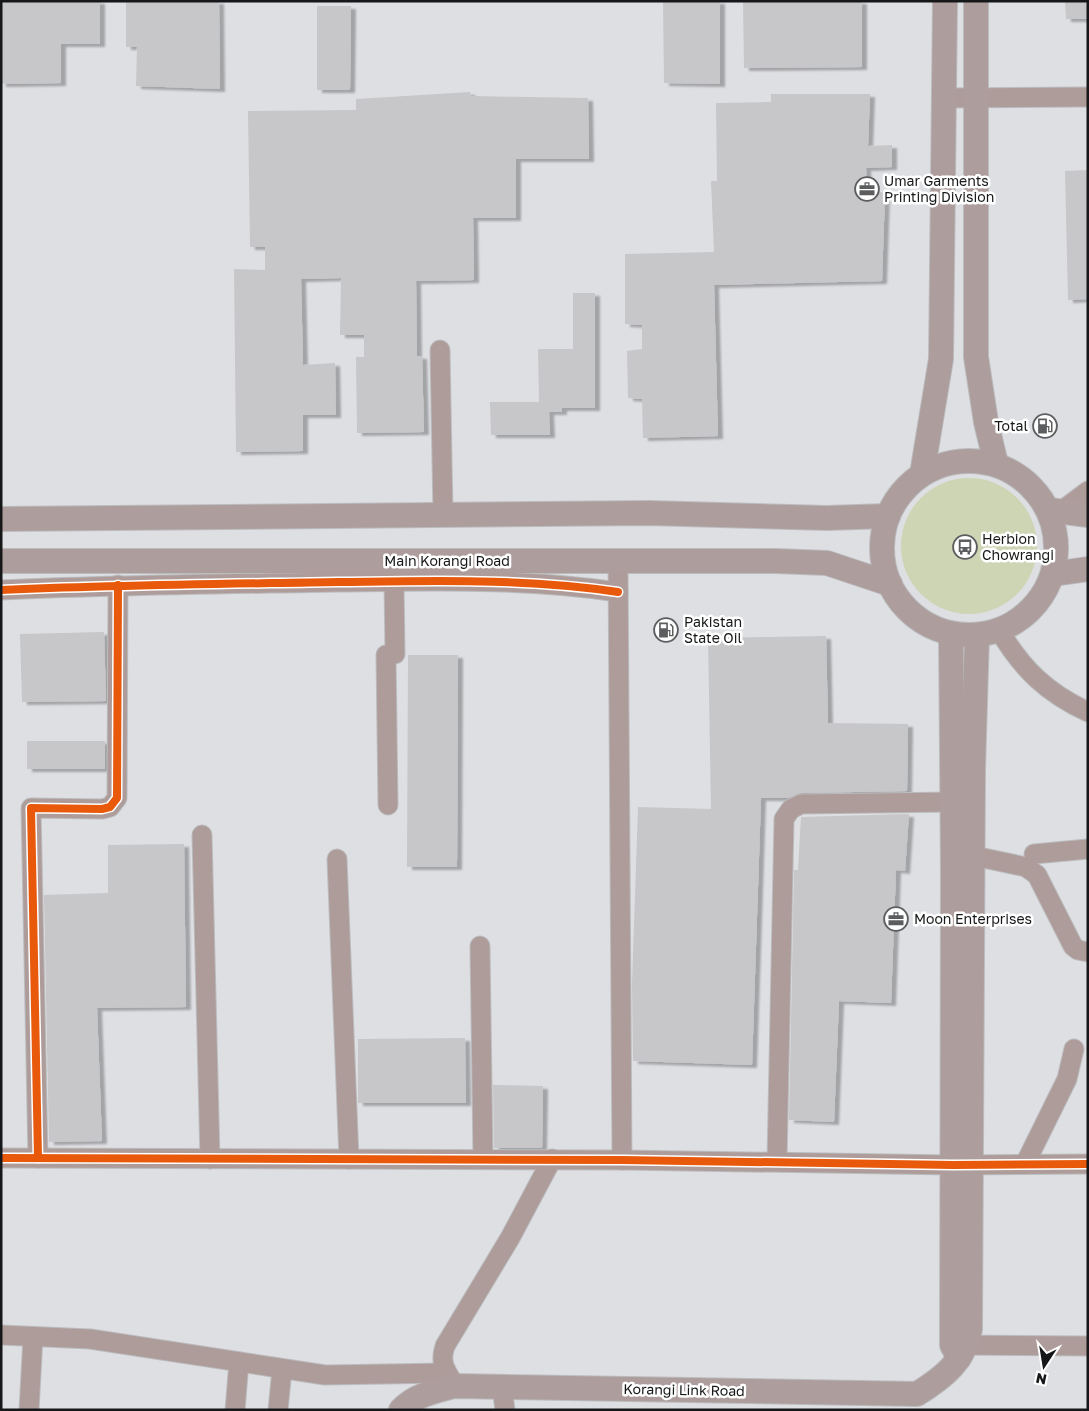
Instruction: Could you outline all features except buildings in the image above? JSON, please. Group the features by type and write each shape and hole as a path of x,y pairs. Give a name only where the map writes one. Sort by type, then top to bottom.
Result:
{"main road":[{"path":"922,474 942,359 945,1"},
{"path":"976,1 976,357 986,422 996,464"},
{"path":"1055,511 1057,542 1053,574 1039,600 1018,620 988,632 951,634 918,618 902,603 890,584 884,567 882,550 883,532 896,500 908,485 922,474 958,461 996,464 1027,482 1055,511 1088,515"},
{"path":"1,519 649,513 827,518 888,516"},
{"name":"Main Korangi Road","path":"1,561 827,563 890,584"},
{"path":"1053,574 1088,569"},
{"path":"959,1349 962,1165 974,856 973,769 988,632"},
{"path":"951,634 952,802 962,1165"},
{"name":"Korangi Link Road","path":"401,1410 409,1401 432,1391 450,1379 502,1387 917,1394 938,1381 959,1349"}],"street":[{"path":"944,98 1088,97"},
{"path":"440,350 443,515"},
{"path":"1055,511 1088,491"},
{"path":"618,561 622,1160"},
{"path":"1,590 118,585 394,582 560,584 618,592"},
{"path":"388,805 386,655 395,654 394,582"},
{"path":"38,1158 31,808 102,809 110,807 117,798 118,585"},
{"path":"988,632 1013,653 1040,684 1088,712"},
{"path":"777,1161 784,819 791,809 801,804 952,802"},
{"path":"202,835 210,1159"},
{"path":"1034,854 1088,849"},
{"path":"974,856 1026,867 1037,875 1052,900 1073,946 1078,950 1088,952"},
{"path":"337,859 349,1159"},
{"path":"480,946 483,1159"},
{"path":"1025,1164 1067,1079 1074,1048"},
{"path":"1,1158 777,1161 962,1165 1088,1164"},
{"path":"450,1379 443,1366 442,1355 445,1346 510,1238 552,1160"},
{"path":"1,1336 90,1339 325,1375 450,1379"},
{"path":"29,1410 33,1337"},
{"path":"959,1349 1088,1346"},
{"path":"235,1410 239,1362"},
{"path":"278,1410 282,1369"},
{"path":"502,1387 505,1410"}],"green space":[{"path":"969,478 995,483 1007,489 1017,498 1026,508 1032,520 1037,546 1032,572 1026,584 1017,594 1007,603 995,609 969,614 943,609 931,603 921,594 912,584 906,572 901,546 906,520 912,508 921,498 931,489 943,483"}],"cycle path":[{"path":"1,590 170,585 443,581 549,584 618,592"},
{"path":"38,1158 31,808 102,809 110,807 117,798 118,585"},
{"path":"1,1158 622,1160 953,1165 1088,1164"}],"place":[{"name":"Umar Garments Printing Division","path":"867,189"},
{"name":"Total","path":"1045,426"},
{"name":"Herbion Chowrangi","path":"965,547"},
{"name":"Pakistan State Oil","path":"666,630"},
{"name":"Moon Enterprises","path":"896,919"}]}
